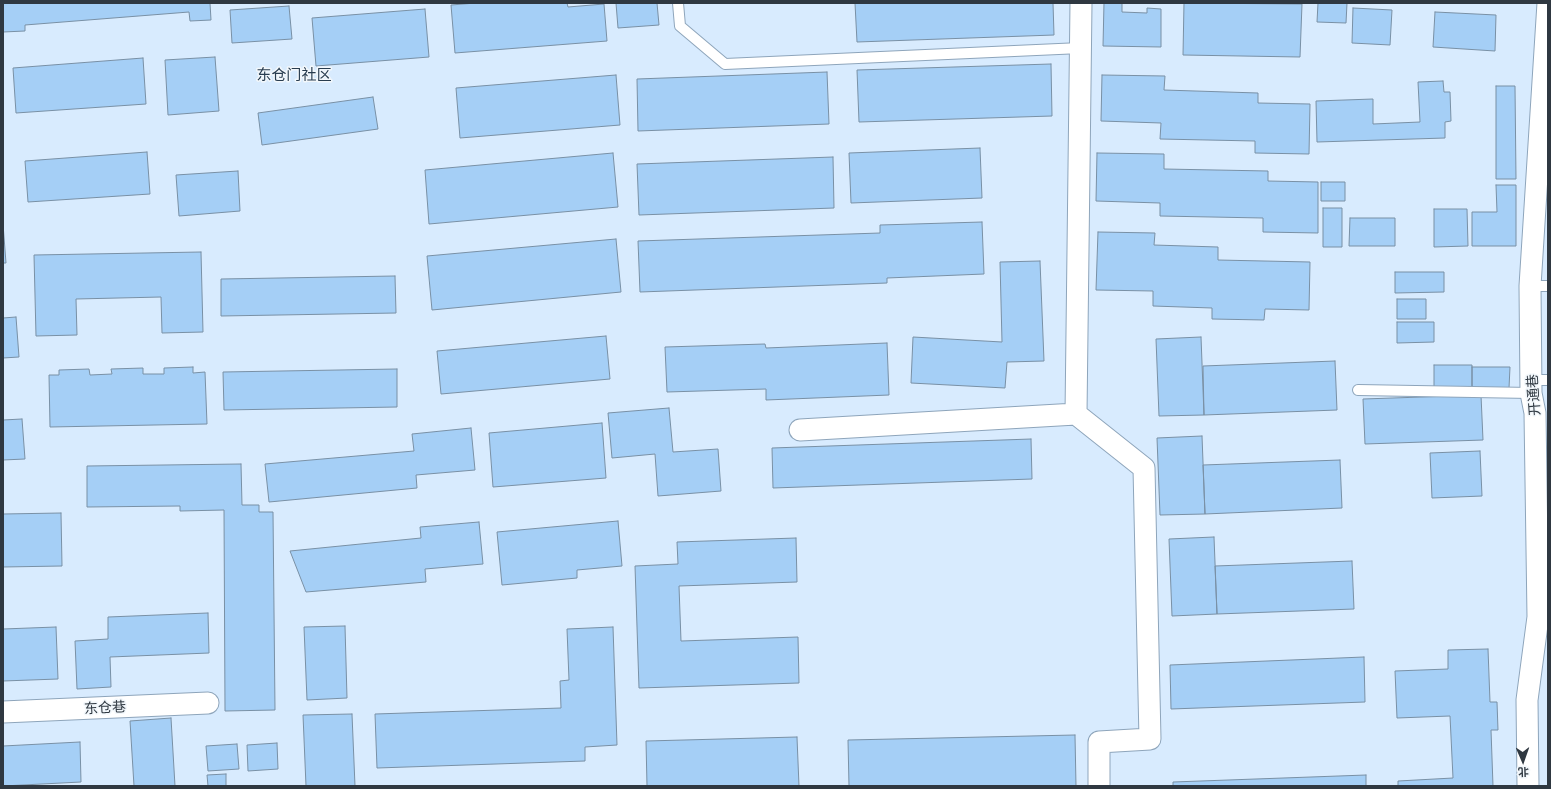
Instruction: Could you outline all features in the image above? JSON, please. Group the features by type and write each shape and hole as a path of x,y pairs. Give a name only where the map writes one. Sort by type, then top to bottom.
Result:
{"street":[{"path":"1076,414 1081,3"},
{"name":"开通巷","path":"1528,786 1527,700 1543,618 1535,413 1548,3"},
{"path":"800,430 1076,414 1144,468 1150,739 1099,742 1100,786"},
{"name":"东仓巷","path":"3,712 208,702"}],"lane":[{"path":"678,3 680,26 725,64 1081,48"},
{"path":"1358,390 1537,385"}],"building":[{"path":"3,3 210,3 211,20 190,21 189,12 25,25 25,31 3,32"},
{"path":"476,3 567,3 568,7 604,4 607,41 455,53 451,5"},
{"path":"616,3 657,3 659,25 618,28"},
{"path":"855,3 1053,3 1054,35 857,42"},
{"path":"1104,3 1122,3 1122,12 1147,13 1147,8 1161,9 1161,47 1103,46"},
{"path":"1184,3 1302,4 1300,57 1183,55"},
{"path":"1318,3 1347,3 1346,23 1317,22"},
{"path":"289,6 292,39 232,43 230,10"},
{"path":"1353,8 1392,10 1390,45 1352,43"},
{"path":"425,9 429,57 316,66 312,18"},
{"path":"1435,12 1496,15 1495,51 1433,47"},
{"path":"215,57 219,111 168,115 165,60"},
{"path":"143,58 146,104 16,113 13,68"},
{"path":"1051,64 1052,116 859,122 857,70"},
{"path":"827,72 829,124 638,131 637,79"},
{"path":"616,75 620,125 460,138 456,88"},
{"path":"1102,75 1165,76 1164,90 1258,93 1258,103 1310,104 1309,154 1255,153 1255,141 1160,139 1161,123 1101,121"},
{"path":"1443,81 1444,92 1450,92 1451,121 1445,122 1445,138 1317,142 1316,101 1373,99 1373,124 1420,122 1418,82"},
{"path":"1496,86 1515,86 1516,179 1496,179"},
{"path":"373,97 378,129 262,145 258,113"},
{"path":"980,148 982,198 851,203 849,153"},
{"path":"147,152 150,194 28,202 25,161"},
{"path":"613,153 618,207 429,224 425,170"},
{"path":"1097,153 1164,154 1164,169 1268,171 1268,181 1318,182 1318,233 1263,232 1263,218 1160,216 1160,203 1096,201"},
{"path":"833,157 834,208 639,215 637,164"},
{"path":"238,171 240,211 179,216 176,175"},
{"path":"1321,182 1345,182 1345,201 1321,201"},
{"path":"1496,185 1516,185 1516,246 1472,246 1472,212 1497,212"},
{"path":"1323,208 1342,208 1342,247 1323,247"},
{"path":"1434,209 1467,209 1468,246 1434,247"},
{"path":"1350,218 1395,218 1395,246 1349,246"},
{"path":"982,222 984,274 887,278 887,283 640,292 638,241 880,233 880,225"},
{"path":"3,224 6,263 3,263"},
{"path":"1098,232 1155,233 1154,245 1218,247 1218,260 1310,262 1309,310 1265,309 1264,320 1212,319 1212,308 1153,306 1153,291 1096,290"},
{"path":"616,239 621,292 432,310 427,256"},
{"path":"201,252 203,332 162,333 161,297 76,299 77,335 36,336 34,255"},
{"path":"1040,261 1044,361 1007,362 1005,388 911,383 913,337 1002,342 1000,262"},
{"path":"1395,272 1444,272 1444,292 1395,293"},
{"path":"395,276 396,313 221,316 221,279"},
{"path":"1397,299 1426,299 1426,319 1397,319"},
{"path":"16,317 19,357 3,358 3,318"},
{"path":"1397,322 1434,322 1434,342 1397,343"},
{"path":"606,336 610,379 441,394 437,351"},
{"path":"1201,337 1204,415 1159,416 1156,339"},
{"path":"887,343 889,395 766,400 766,389 667,392 665,347 765,344 766,348"},
{"path":"1335,361 1337,410 1204,415 1203,366"},
{"path":"1434,365 1472,365 1472,388 1434,387"},
{"path":"193,367 193,373 205,372 207,424 50,427 49,375 59,375 59,370 89,369 90,375 112,374 111,369 143,368 143,374 164,374 164,368"},
{"path":"1472,367 1510,367 1509,388 1472,388"},
{"path":"397,369 397,407 224,410 223,372"},
{"path":"1481,395 1483,440 1365,444 1363,399"},
{"path":"669,408 673,452 718,449 721,491 658,496 655,454 612,458 608,413"},
{"path":"22,419 25,459 3,460 3,420"},
{"path":"602,423 606,478 493,487 489,433"},
{"path":"471,428 475,470 416,475 417,488 269,502 265,464 414,451 412,434"},
{"path":"1202,436 1205,514 1160,515 1157,438"},
{"path":"1031,439 1032,479 773,488 772,448"},
{"path":"1480,451 1482,496 1432,498 1430,453"},
{"path":"1340,460 1342,508 1205,514 1203,465"},
{"path":"241,464 242,505 259,505 259,512 273,512 275,710 225,711 224,510 180,511 180,506 87,507 87,466"},
{"path":"61,513 62,566 3,567 3,514"},
{"path":"618,521 622,566 577,570 577,578 502,585 497,532"},
{"path":"479,522 483,564 425,569 426,582 306,592 290,551 421,538 420,527"},
{"path":"1214,537 1217,614 1172,616 1169,539"},
{"path":"796,538 797,582 679,586 681,641 798,637 799,683 639,688 635,566 678,564 677,542"},
{"path":"1352,561 1354,609 1217,614 1215,566"},
{"path":"208,613 209,653 110,657 111,687 77,689 75,641 108,639 108,617"},
{"path":"345,626 347,698 307,700 304,627"},
{"path":"56,627 58,679 3,681 3,629"},
{"path":"613,627 617,745 585,747 585,761 377,768 375,714 561,708 560,681 569,680 567,629"},
{"path":"1488,649 1490,702 1497,702 1498,730 1491,730 1493,786 1398,786 1398,781 1453,778 1450,716 1397,718 1395,671 1448,669 1448,650"},
{"path":"1364,657 1365,702 1171,709 1170,665"},
{"path":"352,714 355,786 306,786 303,715"},
{"path":"171,718 175,786 134,786 130,721"},
{"path":"1075,735 1076,786 849,786 848,740"},
{"path":"797,737 799,786 647,786 646,741"},
{"path":"80,742 81,782 3,786 3,746"},
{"path":"277,743 278,769 248,771 247,745"},
{"path":"237,744 239,769 208,771 206,746"},
{"path":"226,774 226,786 208,786 207,775"},
{"path":"1366,775 1366,786 1173,786 1173,782"}],"district":[{"name":"东仓门社区","path":"294,74"}]}
